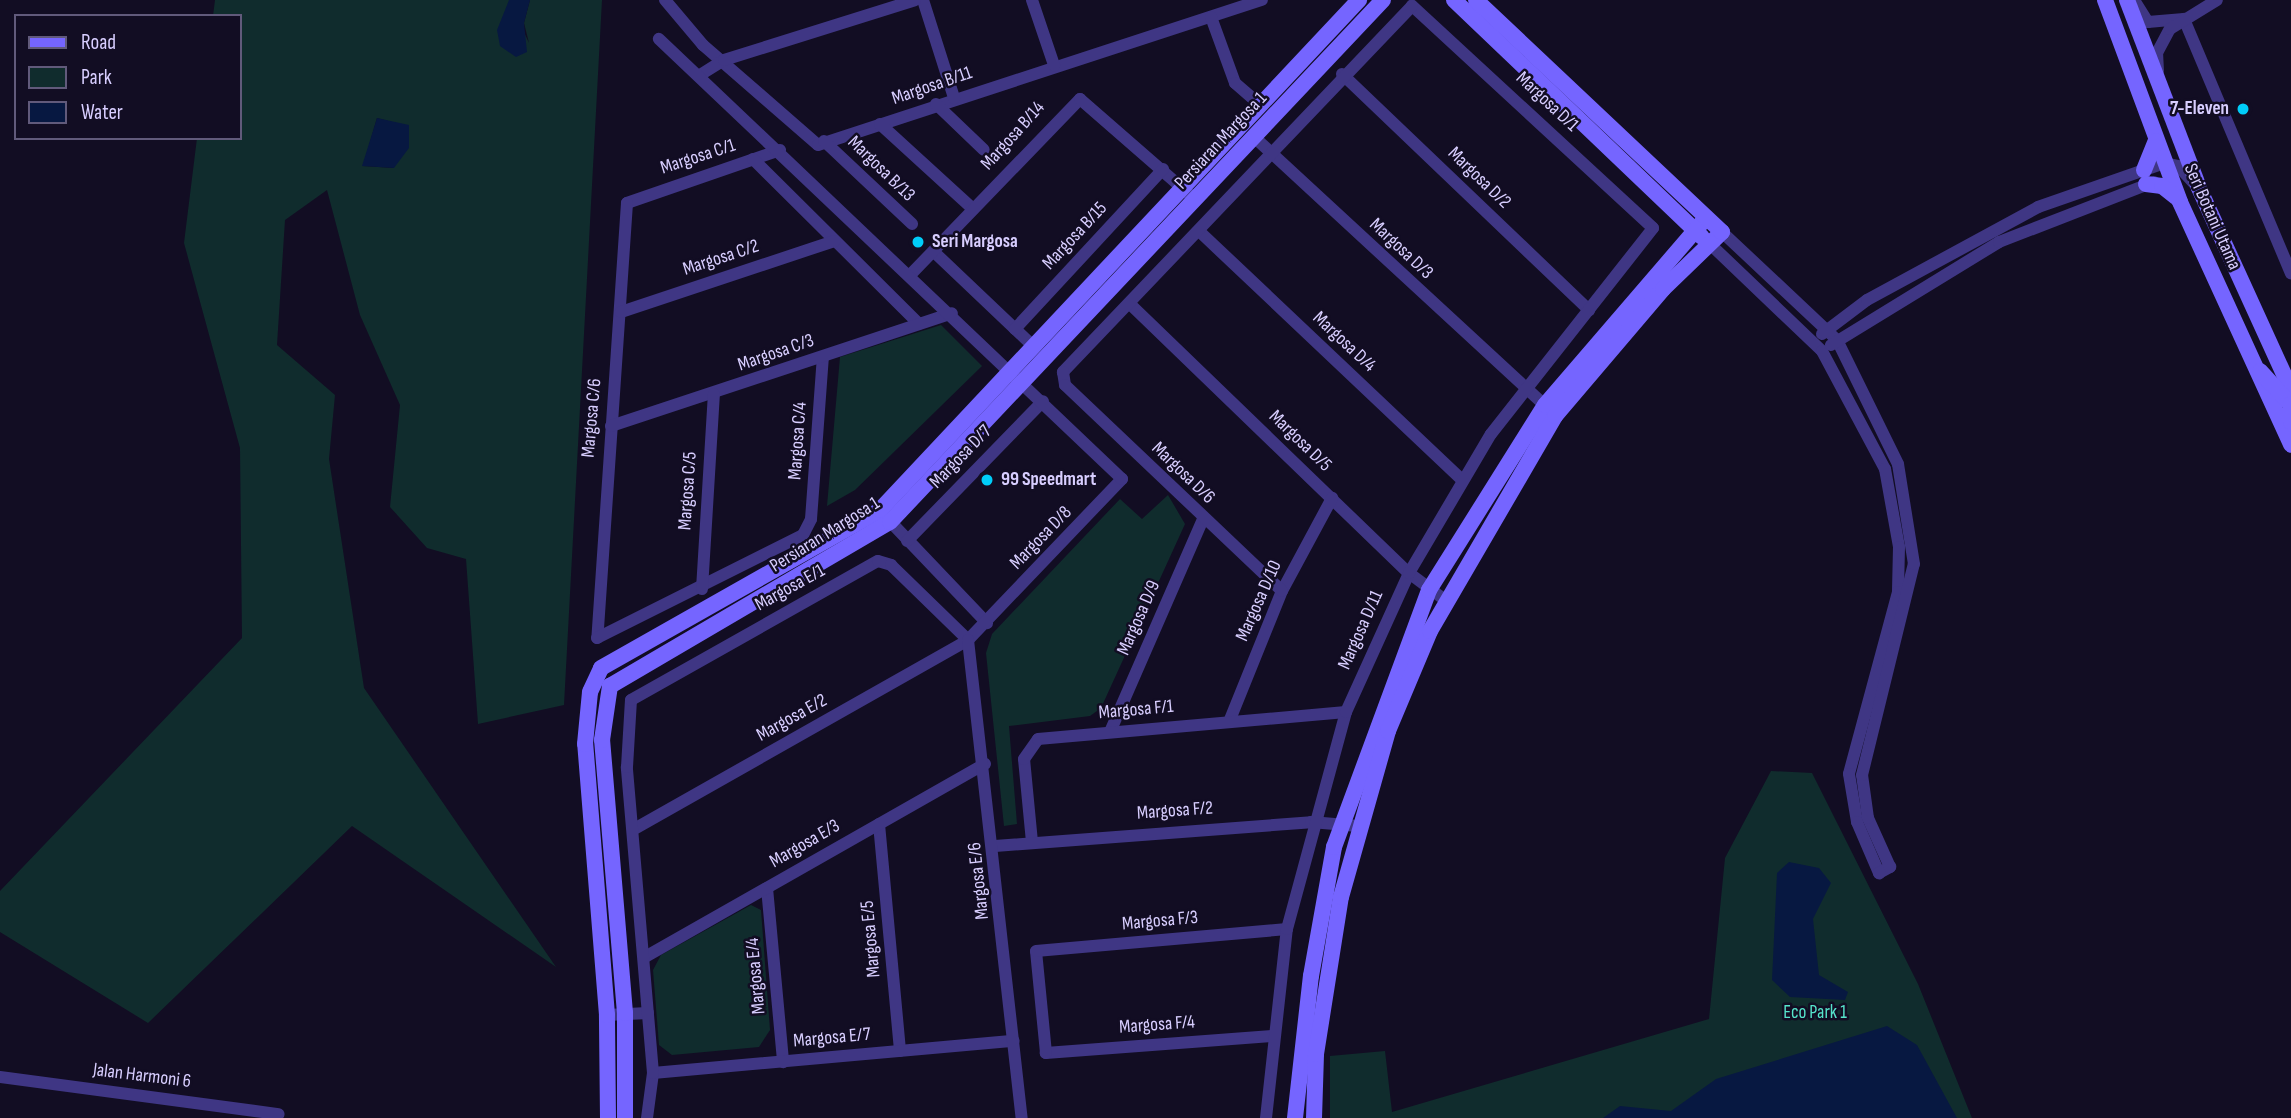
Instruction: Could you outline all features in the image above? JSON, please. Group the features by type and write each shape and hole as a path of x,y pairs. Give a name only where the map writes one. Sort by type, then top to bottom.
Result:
{"street":[{"path":"665,0 814,145 824,141"},
{"path":"700,75 724,60 915,0"},
{"path":"923,0 954,97"},
{"path":"1032,0 1054,65"},
{"name":"Margosa B/11","path":"824,141 1262,0"},
{"name":"Persiaran Margosa 1","path":"625,1118 625,1013 602,740 610,686 885,516 1189,195 1260,105 1359,0"},
{"name":"Persiaran Margosa 1","path":"1016,376 1033,346 1253,136 1383,0"},
{"path":"1454,0 1694,230 1814,340 1885,469 1904,537 1914,564 1863,757 1868,818 1890,867 1878,873 1857,822 1849,774 1900,566 1904,537 1898,464 1837,340 1828,329 1706,218 1476,0"},
{"name":"Seri Botani Utama","path":"2105,0 2156,141 2171,169 2180,202 2260,371 2291,445"},
{"name":"Seri Botani Utama","path":"2127,0 2199,188 2291,390"},
{"path":"2134,0 2148,22 2184,19"},
{"path":"2162,91 2157,53 2184,19 2217,0"},
{"name":"Margosa D/1","path":"1342,74 1412,6 1653,228"},
{"path":"1211,17 1235,83 1260,105"},
{"path":"2184,19 2291,273"},
{"path":"660,39 912,273 1043,401"},
{"path":"1131,305 1342,74"},
{"name":"Margosa D/2","path":"1342,74 1589,310"},
{"name":"Margosa B/14","path":"912,273 1080,99 1163,169 1189,195"},
{"path":"936,104 984,150"},
{"path":"880,124 973,209"},
{"name":"Margosa D/3","path":"1253,136 1523,390 1545,405"},
{"name":"Margosa B/13","path":"824,141 912,224"},
{"path":"1822,351 1874,314 1999,242 2145,177 2156,141"},
{"path":"2171,169 2182,142"},
{"name":"Margosa C/1","path":"629,200 780,150"},
{"path":"753,159 919,324"},
{"name":"Margosa B/15","path":"1015,328 1163,169"},
{"path":"1814,340 1867,300 1992,228 2171,169"},
{"path":"2171,169 2199,188"},
{"path":"2145,177 2162,186 2180,202"},
{"name":"Margosa C/6","path":"629,200 597,638 702,589"},
{"path":"1295,1118 1311,976 1342,821 1429,590 1545,405 1706,218"},
{"name":"Margosa D/11","path":"1266,1118 1272,1036 1287,929 1311,822 1346,712 1409,573 1462,480 1523,390 1653,228"},
{"path":"1992,228 1999,242"},
{"name":"Margosa D/4","path":"1200,232 1462,480"},
{"path":"1314,1118 1326,974 1358,826 1388,731 1446,600 1555,416 1709,243 1722,232"},
{"name":"Margosa C/2","path":"621,312 834,241"},
{"path":"934,253 1033,346"},
{"path":"1867,300 1874,314"},
{"name":"Margosa D/6","path":"1131,305 1062,378 1203,519 1282,591"},
{"name":"Margosa D/5","path":"1131,305 1409,573 1446,600"},
{"name":"Margosa C/3","path":"611,426 952,313"},
{"path":"2267,341 2291,365"},
{"name":"Margosa C/4","path":"702,589 810,527 823,357"},
{"path":"2260,371 2291,404 2291,422"},
{"name":"Margosa C/5","path":"702,589 714,394"},
{"name":"Margosa D/8","path":"968,640 1122,479 1043,401"},
{"name":"Margosa D/7","path":"907,541 1043,401"},
{"name":"Margosa D/10","path":"1229,722 1282,591 1332,498"},
{"path":"885,516 987,623"},
{"name":"Persiaran Margosa 1","path":"608,1118 607,1015 585,744 593,681 601,668 885,516"},
{"name":"Margosa D/9","path":"1110,732 1203,519"},
{"name":"Margosa E/1","path":"636,828 627,767 631,700 878,561 891,565 957,625 968,640"},
{"path":"1900,566 1914,564"},
{"name":"Margosa E/6","path":"968,640 995,846 1022,1118"},
{"name":"Margosa E/2","path":"636,828 968,640"},
{"name":"Margosa F/1","path":"1032,842 1024,759 1029,744 1110,732 1346,712"},
{"name":"Margosa E/3","path":"645,957 985,764"},
{"name":"Margosa F/2","path":"995,846 1311,822 1342,821 1358,826"},
{"name":"Margosa E/5","path":"879,824 901,1051"},
{"path":"636,828 653,1073 647,1118"},
{"name":"Margosa E/4","path":"767,888 783,1062"},
{"name":"Margosa F/3","path":"1046,1053 1036,951 1287,929"},
{"path":"607,1015 649,1013"},
{"name":"Margosa F/4","path":"1046,1053 1272,1036"},
{"name":"Margosa E/7","path":"653,1073 1014,1041"},
{"name":"Jalan Harmoni 6","path":"0,1077 279,1114"}],"green space":[{"path":"215,0 509,0 529,43 524,23 530,0 602,0 564,705 478,724 466,559 427,548 390,507 400,405 360,315 327,190 285,220 277,345 335,395 329,459 364,688 556,967 352,826 148,1023 0,932 0,891 242,638 240,448 184,243 197,140 242,140 242,14 213,14","holes":["377,118 392,122 394,168 363,166"]},
{"path":"941,325 982,366 855,490 827,506 840,357"},
{"path":"1168,495 1185,524 1101,708 1090,716 1009,726 1017,824 1004,826 986,653 992,634 1120,499 1142,519"},
{"name":"Eco Park 1","path":"1771,771 1812,773 1918,984 1972,1118 1330,1118 1330,1056 1385,1051 1392,1112 1709,1019 1725,858"},
{"path":"751,905 761,910 770,1030 759,1047 672,1055 659,1045 653,970 661,955"}],"water":[{"path":"509,0 530,0 524,23 527,52 516,57 500,46 497,30"},
{"path":"377,118 409,125 409,148 394,168 362,166"},
{"path":"1789,862 1819,868 1831,883 1813,919 1819,975 1848,992 1845,1000 1790,997 1772,980 1777,873"},
{"path":"1887,1026 1917,1045 1957,1118 1603,1118 1620,1106 1671,1111 1716,1079"}],"place":[{"name":"7-Eleven","path":"2243,109"},
{"name":"Seri Margosa","path":"918,242"},
{"name":"99 Speedmart","path":"987,480"}]}
